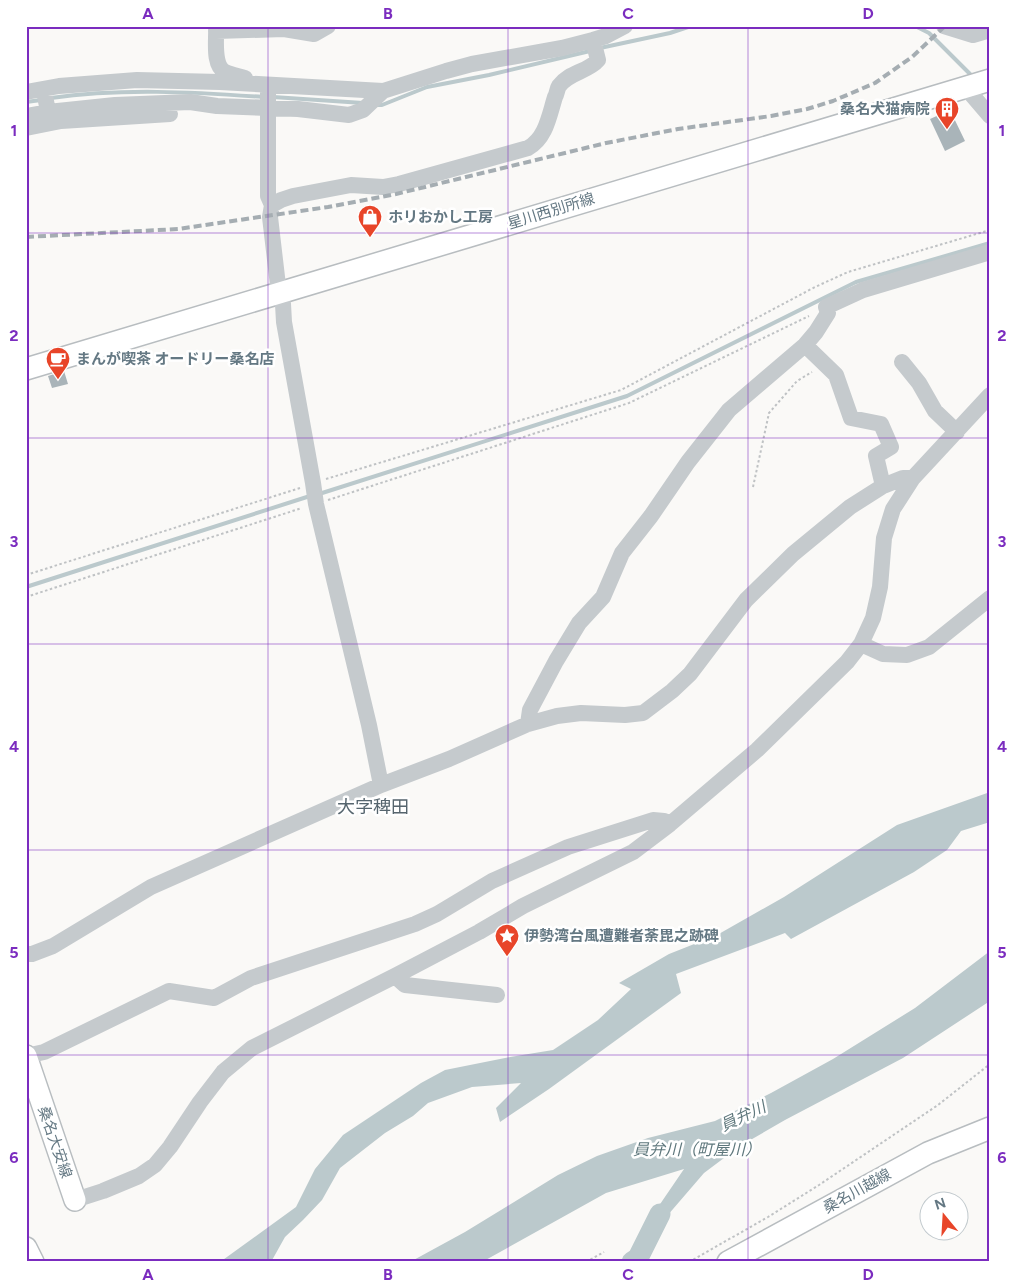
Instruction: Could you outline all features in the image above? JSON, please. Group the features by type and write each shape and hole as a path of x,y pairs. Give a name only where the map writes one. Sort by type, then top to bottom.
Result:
{"main road":[{"name":"星川西別所線","path":"26,369 990,80"},
{"name":"桑名大安線","path":"26,1056 75,1200"},
{"name":"桑名川越線","path":"728,1262 928,1153 990,1128"},
{"path":"26,1248 33,1262"}],"street":[{"path":"328,26 314,34 284,29 216,29 218,60 220,67 226,72 246,78 266,95 268,196 272,205 270,217 279,294 283,304 284,322 315,494 381,785"},
{"path":"26,128 61,121 177,113 266,95 380,94 436,74 472,64 562,48 593,40 606,36 625,26"},
{"path":"944,26 973,35 990,30"},
{"path":"272,205 293,196 351,185 383,187 399,184 528,148 536,143 543,133 559,86 569,76 594,64 598,60 593,40"},
{"path":"26,116 46,101 98,82 137,80 220,82 266,95 298,109 349,115 363,110 380,94"},
{"path":"966,88 990,116"},
{"path":"26,92 46,101 115,105 190,102 217,106"},
{"path":"528,724 530,710 556,661 579,623 603,597 622,553 651,516 688,462 729,410 804,345 816,332 828,313 826,307 863,290 990,252"},
{"path":"804,345 836,375 851,418 880,424 891,447 876,456 884,486"},
{"path":"902,362 919,383 935,411 957,432"},
{"path":"75,1200 139,1176 155,1165 223,1072 252,1048 479,932 523,906 633,852 670,824 757,750 847,662 861,644 873,618 880,587 884,538 893,509 913,478 990,395"},
{"path":"26,954 32,954 53,946 151,887 381,785 449,759 528,724 557,716 581,713 625,715 643,713 672,691 690,674 746,600 793,554 850,507 884,486 904,478 913,478"},
{"path":"861,644 883,654 907,654 929,648 990,598"},
{"path":"26,1056 44,1052 169,991 214,998 251,978 415,924 437,914 492,881 568,847 653,820 664,821 670,824"},
{"path":"395,976 404,985 498,995"}],"path":[{"path":"26,597 315,494 621,390 815,287 848,272 990,230"},
{"path":"815,287 818,292"},
{"path":"26,575 629,403 740,351 826,307"},
{"path":"752,487 769,413 797,381 824,364"},
{"path":"689,1262 776,1212 904,1129 990,1064"},
{"path":"586,1262 604,1252"}],"water":[{"path":"990,792 990,822 961,831 947,850 914,872 791,939 785,933 676,974 681,993 549,1089 500,1122 496,1108 521,1083 472,1087 428,1103 413,1116 385,1133 340,1168 322,1200 285,1237 271,1262 220,1262 296,1207 315,1169 343,1135 421,1083 445,1070 553,1050 598,1020 631,989 619,983 669,954 717,935 784,897 897,825"},
{"name":"員弁川（町屋川）","path":"990,951 990,1001 903,1058 785,1120 740,1146 704,1173 667,1216 654,1213 684,1169 606,1193 482,1262 410,1262 465,1232 558,1175 597,1156 648,1138 715,1121 771,1093 833,1059 915,1008"}],"building":[{"name":"桑名犬猫病院","path":"950,110 965,141 945,151 930,119"},
{"name":"まんが喫茶 オードリー桑名店","path":"64,371 68,384 52,388 48,376"}],"waterway":[{"path":"600,48 670,33 691,26"},
{"path":"915,26 929,33 973,77"},
{"path":"375,105 382,105 427,87 489,75 590,51"},
{"path":"51,98 130,92 184,92 263,97"},
{"path":"273,97 363,103"},
{"path":"26,102 41,100"},
{"path":"319,494 627,396 856,282 990,243"},
{"path":"26,587 310,496"},
{"path":"632,1262 638,1258 660,1214"}],"railway":[{"path":"26,237 178,229 328,207 396,194 606,143 678,129 807,109 833,101 875,83 912,57 945,26"}],"place":[{"name":"桑名犬猫病院","path":"947,130"},
{"name":"ホリおかし工房","path":"370,238"},
{"name":"まんが喫茶 オードリー桑名店","path":"58,380"},
{"name":"伊勢湾台風遭難者荼毘之跡碑","path":"507,957"}],"district":[{"name":"大字稗田","path":"373,807"}],"water label":[{"name":"員弁川","path":"743,1116"}]}
